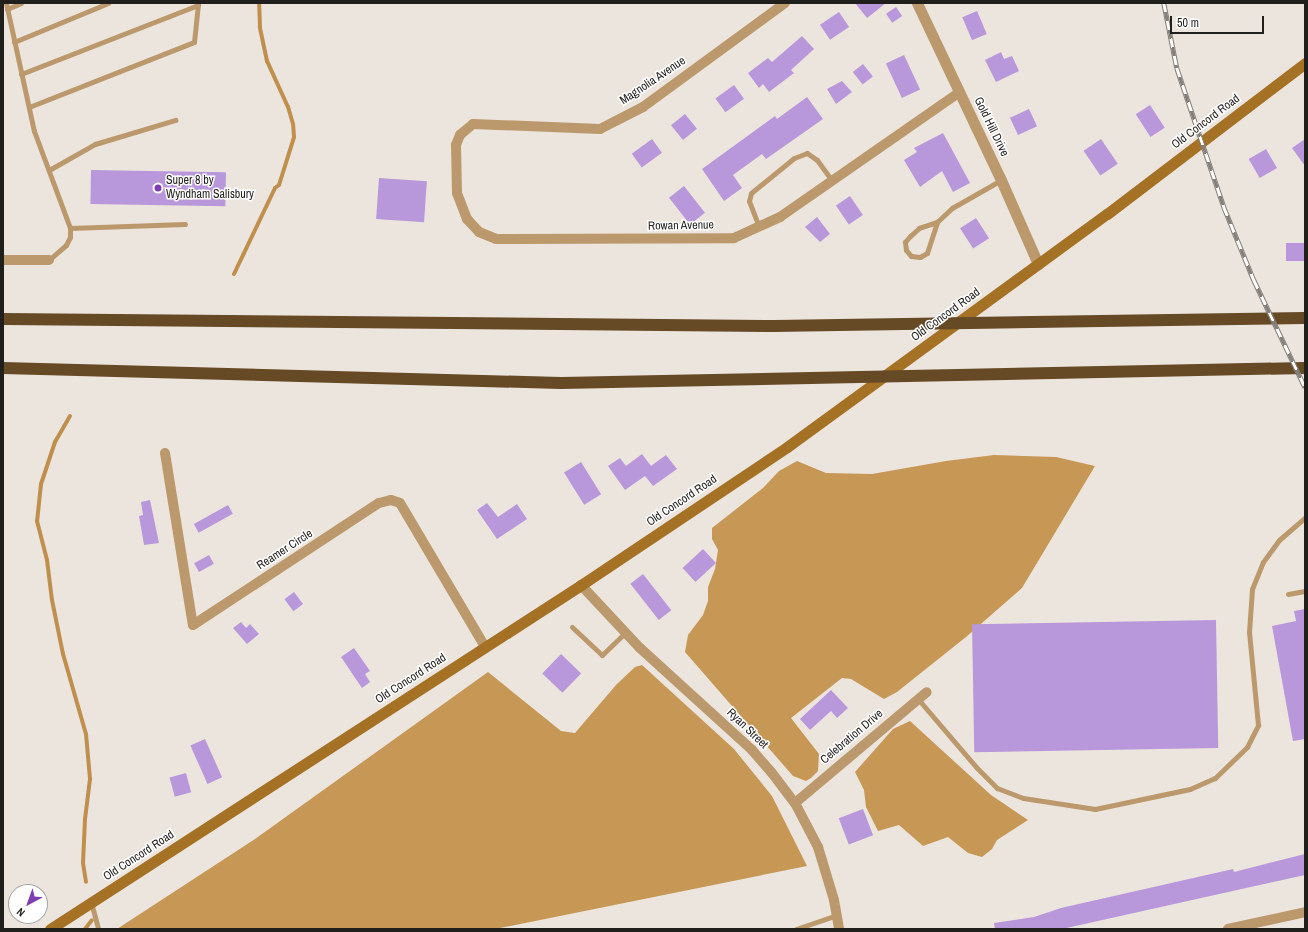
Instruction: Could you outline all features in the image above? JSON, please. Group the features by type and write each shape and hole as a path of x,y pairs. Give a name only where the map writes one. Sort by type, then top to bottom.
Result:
{"highway":[{"path":"3,319 774,326 1305,318"},
{"path":"3,368 561,383 1305,368"}],"main road":[{"name":"Old Concord Road","path":"50,929 580,585 787,447 1107,214 1304,67"}],"street":[{"name":"Magnolia Avenue","path":"470,127 474,124 503,124 556,128 600,129 643,107 785,3"},
{"name":"Gold Hill Drive","path":"917,3 1001,180 1038,264"},
{"name":"Rowan Avenue","path":"470,127 460,135 456,145 457,193 467,219 479,232 504,239 734,238 780,217 960,92"},
{"path":"3,260 49,260"},
{"name":"Reamer Circle","path":"165,453 193,625 380,503 391,500 400,503 485,647"},
{"name":"Ryan Street","path":"580,585 626,633 752,750 794,803 818,847 828,876 839,929"},
{"name":"Celebration Drive","path":"794,803 927,692"},
{"path":"1228,929 1305,912"}],"lane":[{"path":"21,3 6,6 34,131 70,228 70,237 66,246 49,260"},
{"path":"14,42 108,3"},
{"path":"21,74 198,4 194,42 29,107"},
{"path":"49,170 95,144 175,120"},
{"path":"759,226 749,201 751,193 794,158 807,153 817,160 832,181"},
{"path":"937,222 927,253 920,257 911,256 906,250 905,242 919,228 937,222 952,208 1001,180"},
{"path":"70,228 185,224"},
{"path":"917,699 976,767 997,788 1023,798 1096,809 1190,789 1215,778 1247,746 1258,725 1249,632 1252,589 1263,562 1278,540 1305,517"},
{"path":"1288,594 1305,591"},
{"path":"572,627 602,655 626,633"},
{"path":"91,902 98,929"},
{"path":"796,929 837,915"}],"shaded area":[{"path":"994,455 1056,457 1095,466 1022,588 966,637 897,692 884,699 851,679 842,678 791,718 819,754 818,771 811,778 806,781 793,776 685,652 688,635 703,615 708,601 708,587 715,569 718,550 712,539 712,528 763,488 779,471 797,461 826,473 872,474 946,461"},
{"path":"642,665 734,749 772,796 807,866 495,929 117,929 255,839 488,672 561,731 575,733 616,685 635,667"},
{"path":"910,721 991,795 1028,820 997,840 992,849 982,857 968,853 948,837 923,846 899,825 878,831 866,807 864,790 855,772 893,729"}],"building":[{"path":"855,3 886,3 867,18"},
{"path":"896,7 902,16 892,23 886,14"},
{"path":"977,11 987,34 972,40 962,17"},
{"path":"839,12 849,27 830,40 820,25"},
{"path":"802,36 814,49 791,70 794,73 769,92 763,84 759,88 748,73 768,58 772,62"},
{"path":"1001,52 1004,59 1012,56 1019,71 996,82 985,60"},
{"path":"904,55 920,89 902,98 886,63"},
{"path":"863,64 873,77 863,85 853,72"},
{"path":"842,81 852,92 836,104 827,89"},
{"path":"734,85 744,99 725,112 715,99"},
{"path":"807,97 823,119 766,159 762,154 733,175 742,188 724,201 702,169 775,116 777,119"},
{"path":"1150,105 1165,128 1150,137 1136,114"},
{"path":"1029,109 1037,126 1018,135 1010,118"},
{"path":"685,114 697,129 683,140 671,125"},
{"path":"943,133 970,183 953,192 942,171 920,187 904,160 917,152 914,148"},
{"path":"652,139 662,153 642,167 632,154"},
{"path":"1101,139 1118,164 1100,176 1084,151"},
{"path":"1305,139 1305,166 1292,148"},
{"path":"1266,149 1277,168 1260,178 1249,159"},
{"name":"Super 8 by Wyndham Salisbury","path":"91,170 226,172 225,206 90,204"},
{"path":"379,178 427,181 424,222 376,219"},
{"path":"684,186 705,213 690,224 669,198"},
{"path":"850,196 863,215 849,225 836,206"},
{"path":"817,217 830,234 820,242 805,227"},
{"path":"976,218 989,238 973,248 960,228"},
{"path":"1286,243 1305,243 1305,261 1286,261"},
{"path":"642,454 651,466 666,455 677,469 653,486 645,476 625,490 608,466 620,458 626,466"},
{"path":"581,462 601,494 584,505 564,473"},
{"path":"150,500 159,543 144,545 139,516 143,515 141,502"},
{"path":"487,503 498,517 517,504 527,519 497,539 477,510"},
{"path":"228,505 233,514 199,533 194,524"},
{"path":"703,549 716,563 695,582 683,568"},
{"path":"209,555 214,564 199,572 194,563"},
{"path":"643,574 671,610 659,620 630,584"},
{"path":"294,592 303,604 293,611 284,599"},
{"path":"1305,609 1305,739 1293,741 1272,626 1296,621 1294,611"},
{"path":"1216,620 1218,748 974,752 972,624"},
{"path":"241,622 246,628 250,624 259,634 247,644 233,628"},
{"path":"354,648 370,671 365,674 370,682 362,688 341,657"},
{"path":"561,654 581,673 562,693 542,673"},
{"path":"831,690 848,708 837,718 831,711 810,730 800,719"},
{"path":"205,739 222,777 207,784 190,746"},
{"path":"186,773 191,792 175,797 170,777"},
{"path":"863,809 873,835 849,844 839,818"},
{"path":"1305,854 1305,875 1062,929 995,929 994,923 1034,917 1061,908 1233,869 1234,872"}],"waterway":[{"path":"234,274 275,188 279,185 294,137 293,124 288,107 267,61 260,27 259,3"},
{"path":"70,416 55,442 41,484 37,521 47,560 52,600 63,654 86,734 90,779 85,819 83,863 86,882"},
{"path":"85,929 92,920"}],"railway":[{"path":"1164,3 1177,68 1224,207 1254,280 1305,387"}],"place":[{"name":"Super 8 by Wyndham Salisbury","path":"158,188"}]}
